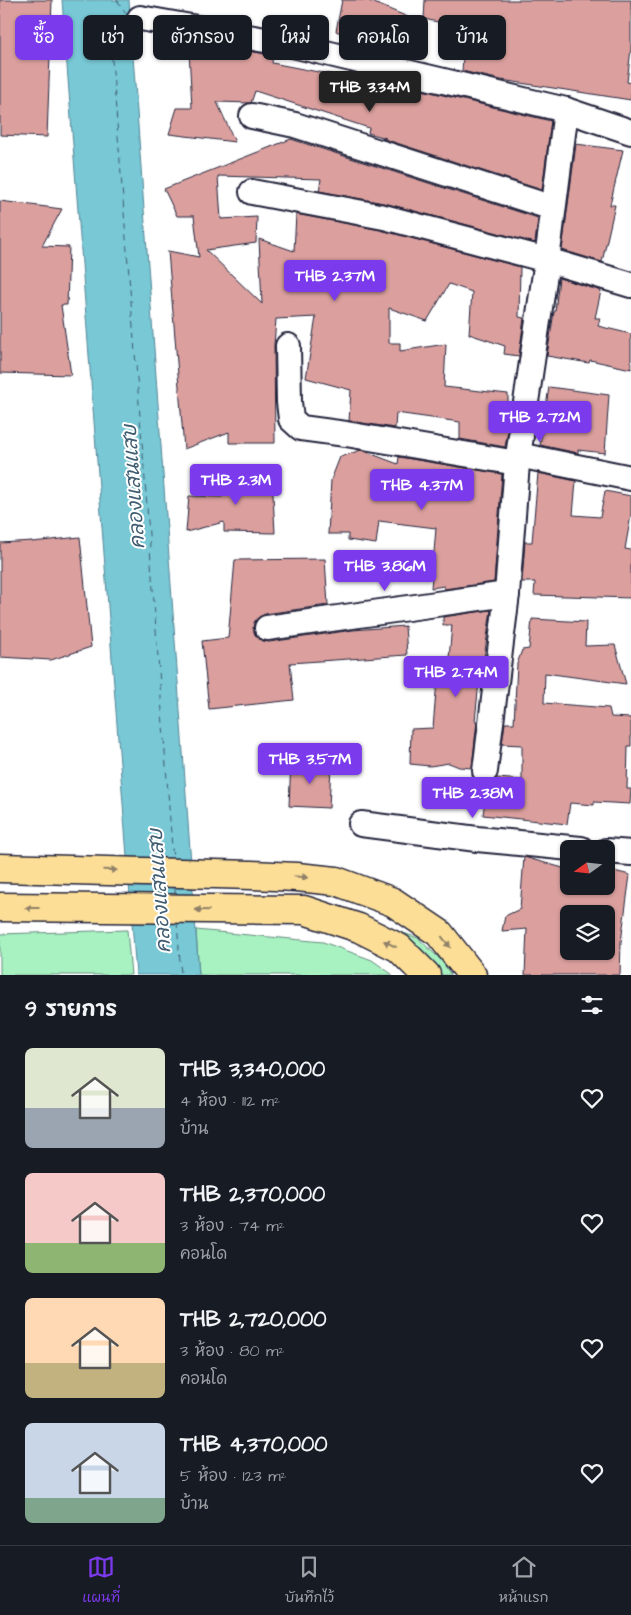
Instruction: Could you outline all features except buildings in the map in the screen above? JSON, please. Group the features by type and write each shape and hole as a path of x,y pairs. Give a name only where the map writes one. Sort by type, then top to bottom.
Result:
{"main road":[{"path":"0,868 252,875 336,881 393,902 439,933 472,975"},
{"path":"0,908 304,910 359,928 399,948 426,975"}],"street":[{"path":"143,19 288,44 566,110 631,132"},
{"path":"485,771 507,594 518,459 547,260 566,110"},
{"path":"252,116 295,125 553,208"},
{"path":"252,192 384,217 547,260 631,285"},
{"path":"288,346 291,419 300,428 518,459 631,478"},
{"path":"267,628 507,594"},
{"path":"361,824 476,839 560,847"},
{"path":"615,852 631,853"}],"green space":[{"path":"363,919 418,938 442,961 451,975 432,975"},
{"path":"127,930 131,975 0,975 0,934"},
{"path":"196,930 323,942 372,960 393,975 199,975"}],"water":[{"name":"คลองแสนแสบ","path":"62,0 129,0 130,15 83,15 83,60 133,60 199,975 136,975 67,60 73,60 73,15 63,15"}],"ferry route":[{"path":"117,0 127,15"},
{"path":"112,60 173,861"},
{"path":"175,887 175,896"},
{"path":"177,922 181,975"}]}
